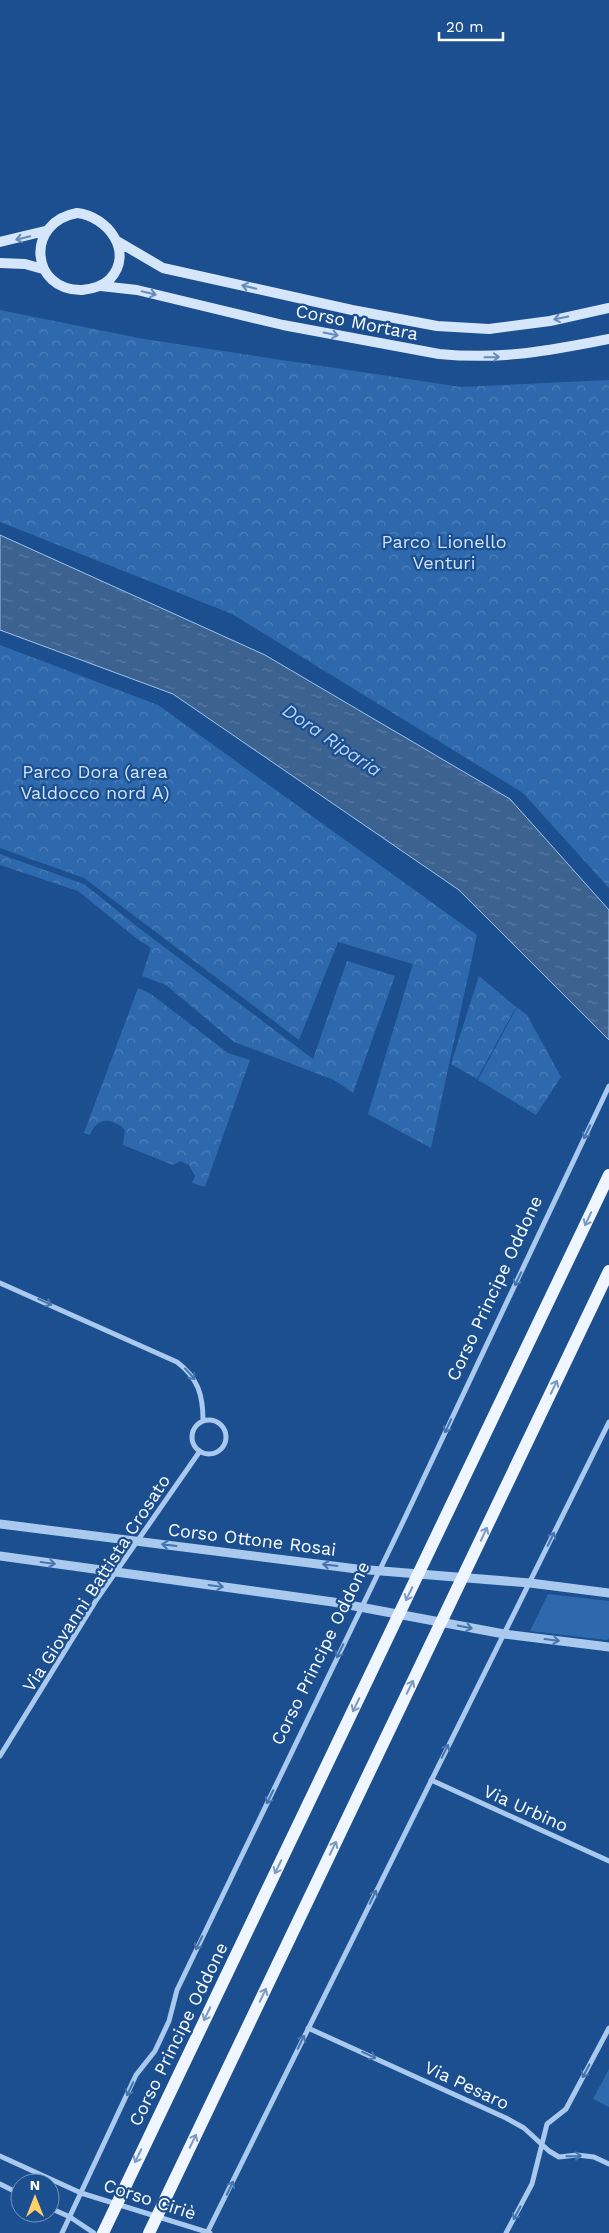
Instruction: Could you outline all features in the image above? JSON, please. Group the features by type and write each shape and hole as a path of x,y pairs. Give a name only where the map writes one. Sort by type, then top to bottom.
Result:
{"main road":[{"path":"86,214 102,222 117,241 119,254 116,267 109,279 101,286 78,290 64,287 52,281 43,268 41,249 46,232 58,220 68,215 86,214"},
{"path":"0,242 46,232"},
{"name":"Corso Mortara","path":"117,241 163,268 352,310 436,326 489,329 550,321 609,308"},
{"path":"0,263 26,264 43,268"},
{"name":"Corso Mortara","path":"101,286 137,290 284,325 447,355 492,357 530,354 609,338"},
{"name":"Corso Principe Oddone","path":"103,2233 609,1175"},
{"path":"149,2233 609,1270"}],"street":[{"name":"Corso Principe Oddone","path":"62,2233 136,2075 155,2051 169,2021 177,1990 362,1607 608,1087"},
{"path":"0,1284 177,1362 196,1380 203,1402 203,1420"},
{"path":"208,1419 219,1422 223,1426 226,1437 226,1442 220,1450 210,1454 200,1451 193,1443 192,1432 194,1427 203,1420 208,1419"},
{"path":"209,2233 308,2028 609,1422"},
{"name":"Via Giovanni Battista Crosato","path":"0,1756 97,1599 200,1451"},
{"name":"Corso Ottone Rosai","path":"0,1524 378,1571 530,1583 609,1593"},
{"path":"0,1556 362,1607 504,1634 609,1648"},
{"name":"Via Urbino","path":"431,1780 609,1861"},
{"name":"Via Pesaro","path":"308,2028 506,2118 524,2128 549,2151 559,2157 577,2155 594,2157 609,2164"},
{"path":"506,2233 532,2184 547,2124 566,2109 609,2028"},
{"name":"Corso Ciriè","path":"0,2156 81,2193 209,2233"},
{"path":"60,2212 94,2233"}],"green space":[{"name":"Parco Lionello Venturi","path":"0,310 144,339 461,387 609,380 609,888 523,793 232,614 0,522"},
{"name":"Parco Dora (area Valdocco nord A)","path":"0,645 158,705 477,935 431,1148 368,1114 413,964 338,942 299,1040 84,878 0,848"},
{"path":"0,854 84,884 139,928 313,1059 347,961 395,976 353,1093 334,1080 234,1042 166,985 142,976 151,948 78,891 0,865"},
{"path":"479,976 516,1007 477,1079 451,1064"},
{"path":"138,988 151,994 228,1053 250,1060 205,1187 192,1183 195,1176 189,1165 180,1161 173,1165 123,1145 125,1130 115,1123 110,1121 101,1122 93,1129 90,1135 84,1133"},
{"path":"517,1007 527,1015 561,1077 536,1115 478,1080"},
{"path":"548,1594 609,1601 609,1638 607,1640 530,1631"},
{"path":"609,2069 609,2107 593,2099"}],"water":[{"name":"Dora Riparia","path":"0,535 265,655 510,799 609,910 609,1040 459,890 173,694 0,630"}]}
